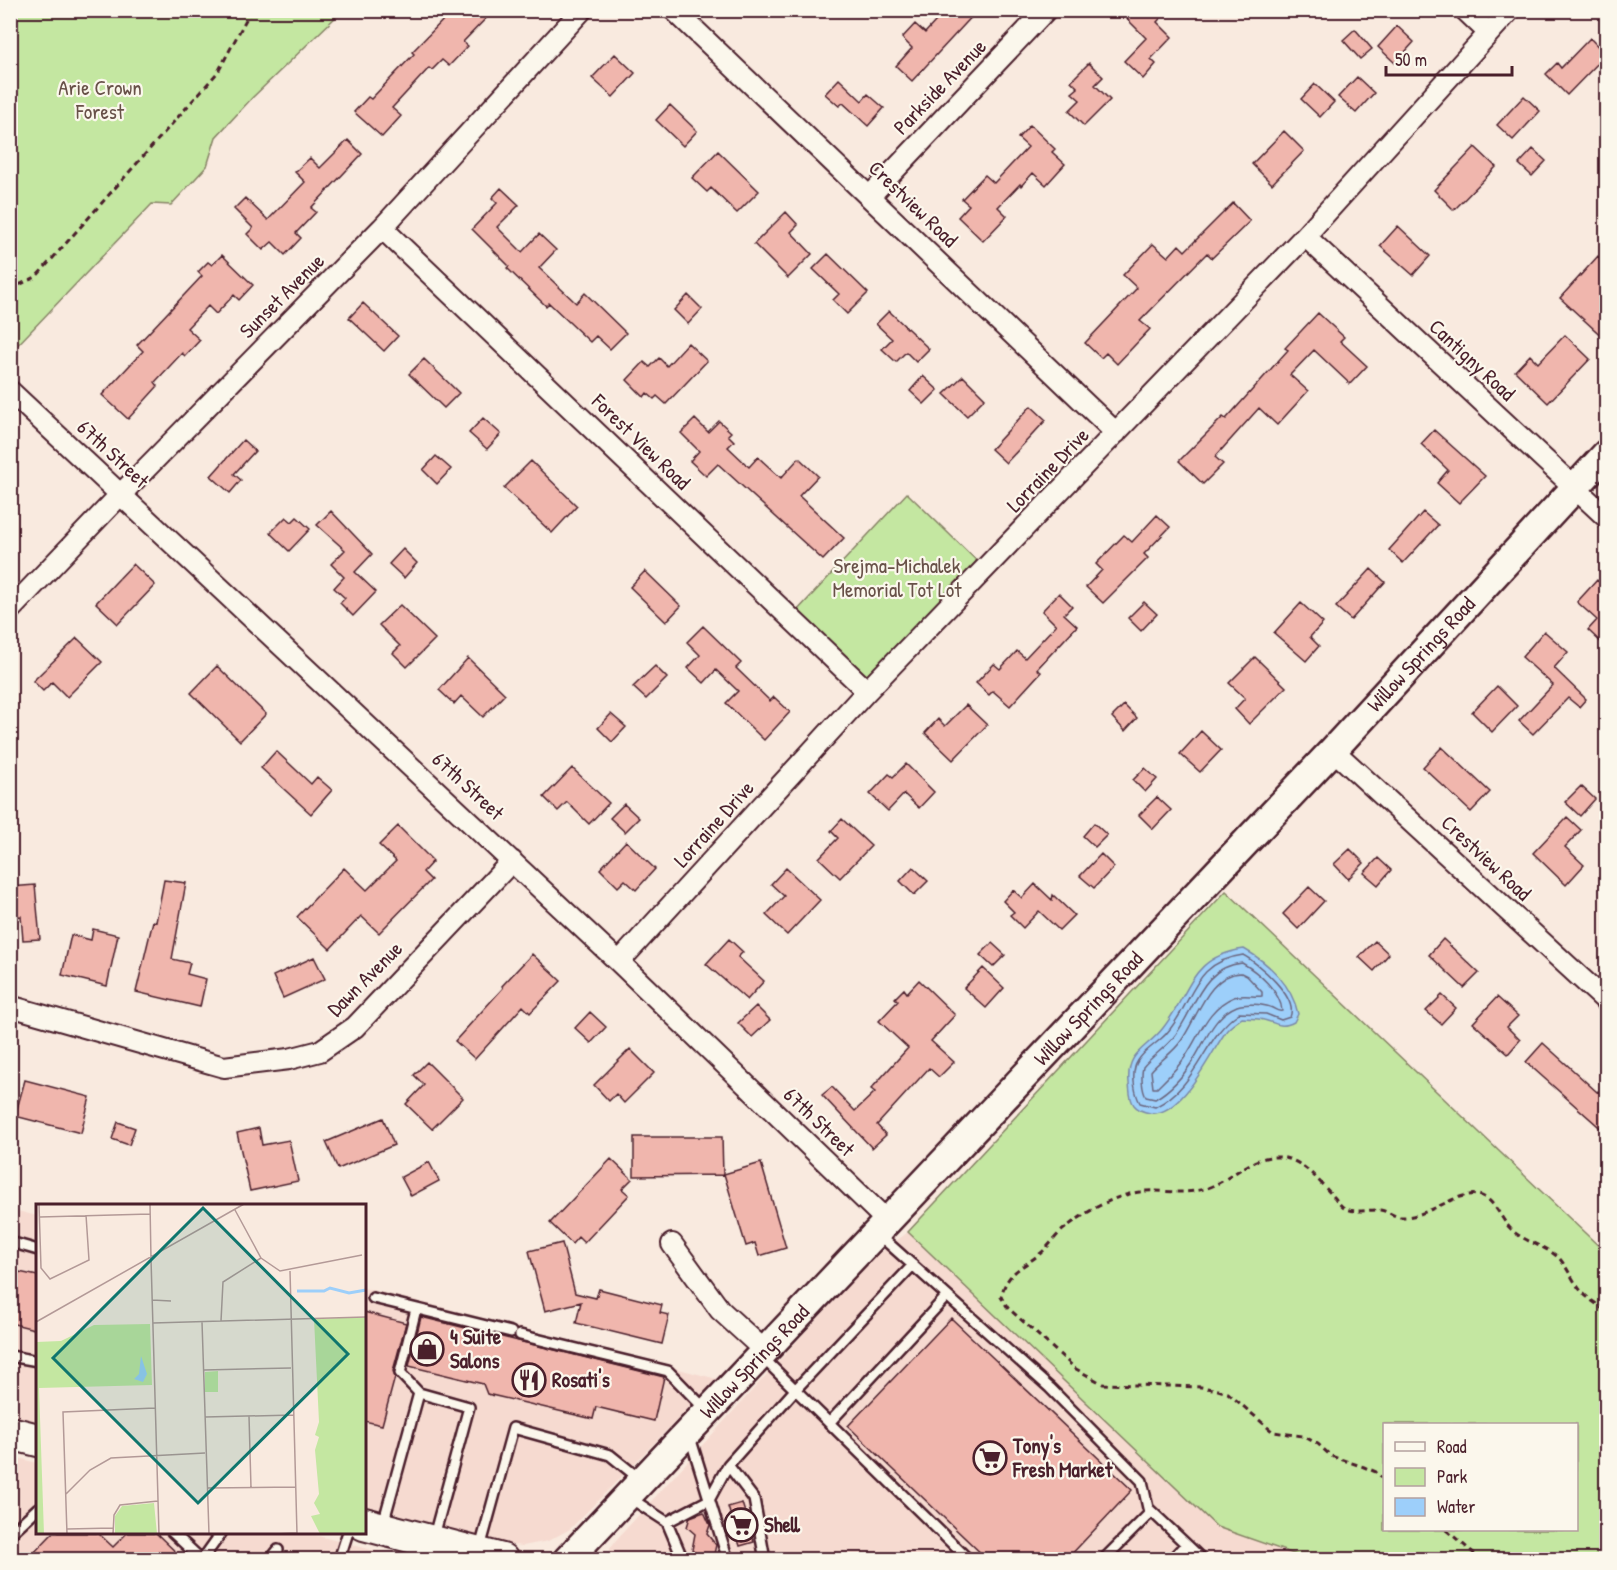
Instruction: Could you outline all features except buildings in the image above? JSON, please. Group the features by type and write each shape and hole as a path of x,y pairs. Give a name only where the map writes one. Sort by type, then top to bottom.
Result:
{"main road":[{"name":"Willow Springs Road","path":"567,1560 1333,750 1606,454"},
{"path":"10,1433 36,1440"},
{"path":"373,1526 490,1557"}],"street":[{"name":"Sunset Avenue","path":"10,610 382,228 582,10"},
{"name":"Crestview Road","path":"674,10 1116,433"},
{"name":"Parkside Avenue","path":"870,196 1046,10"},
{"path":"1465,10 1489,33"},
{"name":"Lorraine Drive","path":"619,962 867,691 1305,236 1510,10"},
{"name":"Forest View Road","path":"382,228 867,691"},
{"name":"Cantigny Road","path":"1305,236 1606,518"},
{"name":"67th Street","path":"10,391 619,962 882,1227"},
{"name":"Crestview Road","path":"1333,750 1606,1001"},
{"name":"Dawn Avenue","path":"10,1006 224,1067 289,1059 320,1051 355,1027 512,861"},
{"path":"672,1244 720,1310 763,1353"}],"lane":[{"path":"882,1227 913,1265 1050,1388 1142,1481 1151,1512 1203,1560"},
{"path":"10,1242 36,1249"},
{"path":"668,1522 709,1500 728,1465 913,1265"},
{"path":"829,1423 947,1296"},
{"path":"373,1298 668,1371 707,1412"},
{"path":"416,1309 400,1373 419,1393 469,1407 432,1542"},
{"path":"763,1353 795,1390 969,1560"},
{"path":"10,1356 36,1361"},
{"path":"373,1526 419,1393"},
{"path":"490,1557 513,1428 610,1455 634,1489 668,1522 683,1560"},
{"path":"689,1431 728,1560"},
{"path":"728,1465 754,1499 765,1560"},
{"path":"10,1534 36,1510"},
{"path":"1104,1560 1151,1512"},
{"path":"173,1534 201,1559 221,1534"},
{"path":"339,1560 348,1534"},
{"path":"1171,1560 1186,1544"},
{"path":"270,1560 278,1550"}],"path":[{"path":"10,290 36,277 218,72 251,10"},
{"path":"1383,1479 1370,1470 1331,1456 1318,1444 1303,1436 1273,1432 1228,1394 1218,1390 1200,1387 1103,1384 1076,1369 1008,1308 1001,1297 1004,1285 1012,1274 1042,1252 1063,1230 1104,1202 1147,1191 1185,1193 1203,1190 1218,1185 1246,1166 1276,1156 1293,1159 1308,1170 1344,1208 1359,1211 1384,1210 1399,1218 1415,1216 1462,1196 1479,1195 1489,1200 1518,1236 1558,1257 1582,1292 1606,1312"},
{"path":"1447,1531 1482,1560"}],"shaded area":[{"path":"10,1209 36,1216 36,1427 11,1420"},
{"path":"908,1232 1217,1527 1308,1559 611,1560 610,1549 616,1540 871,1260"},
{"path":"366,1288 717,1379 570,1529 548,1541 523,1546 486,1542 366,1510"},
{"path":"11,1456 36,1463 36,1534 311,1534 406,1559 11,1560"}],"green space":[{"name":"Arie Crown Forest","path":"10,11 342,11 252,98 216,137 207,166 171,205 152,204 11,352"},
{"name":"Srejma-Michalek Memorial Tot Lot","path":"907,493 980,564 870,676 865,675 796,612"},
{"path":"1226,891 1606,1253 1606,1559 1308,1559 1217,1527 908,1232"}],"water":[{"path":"1244,949 1262,961 1285,984 1298,1014 1294,1022 1282,1025 1261,1019 1242,1018 1227,1031 1194,1082 1173,1105 1162,1112 1150,1113 1137,1108 1131,1100 1129,1083 1129,1072 1134,1057 1163,1028 1202,968 1226,953"}],"place":[{"name":"4 Suite Salons","path":"427,1349"},
{"name":"Rosati's","path":"529,1380"},
{"name":"Tony's Fresh Market","path":"990,1458"},
{"name":"Shell","path":"741,1525"}]}
